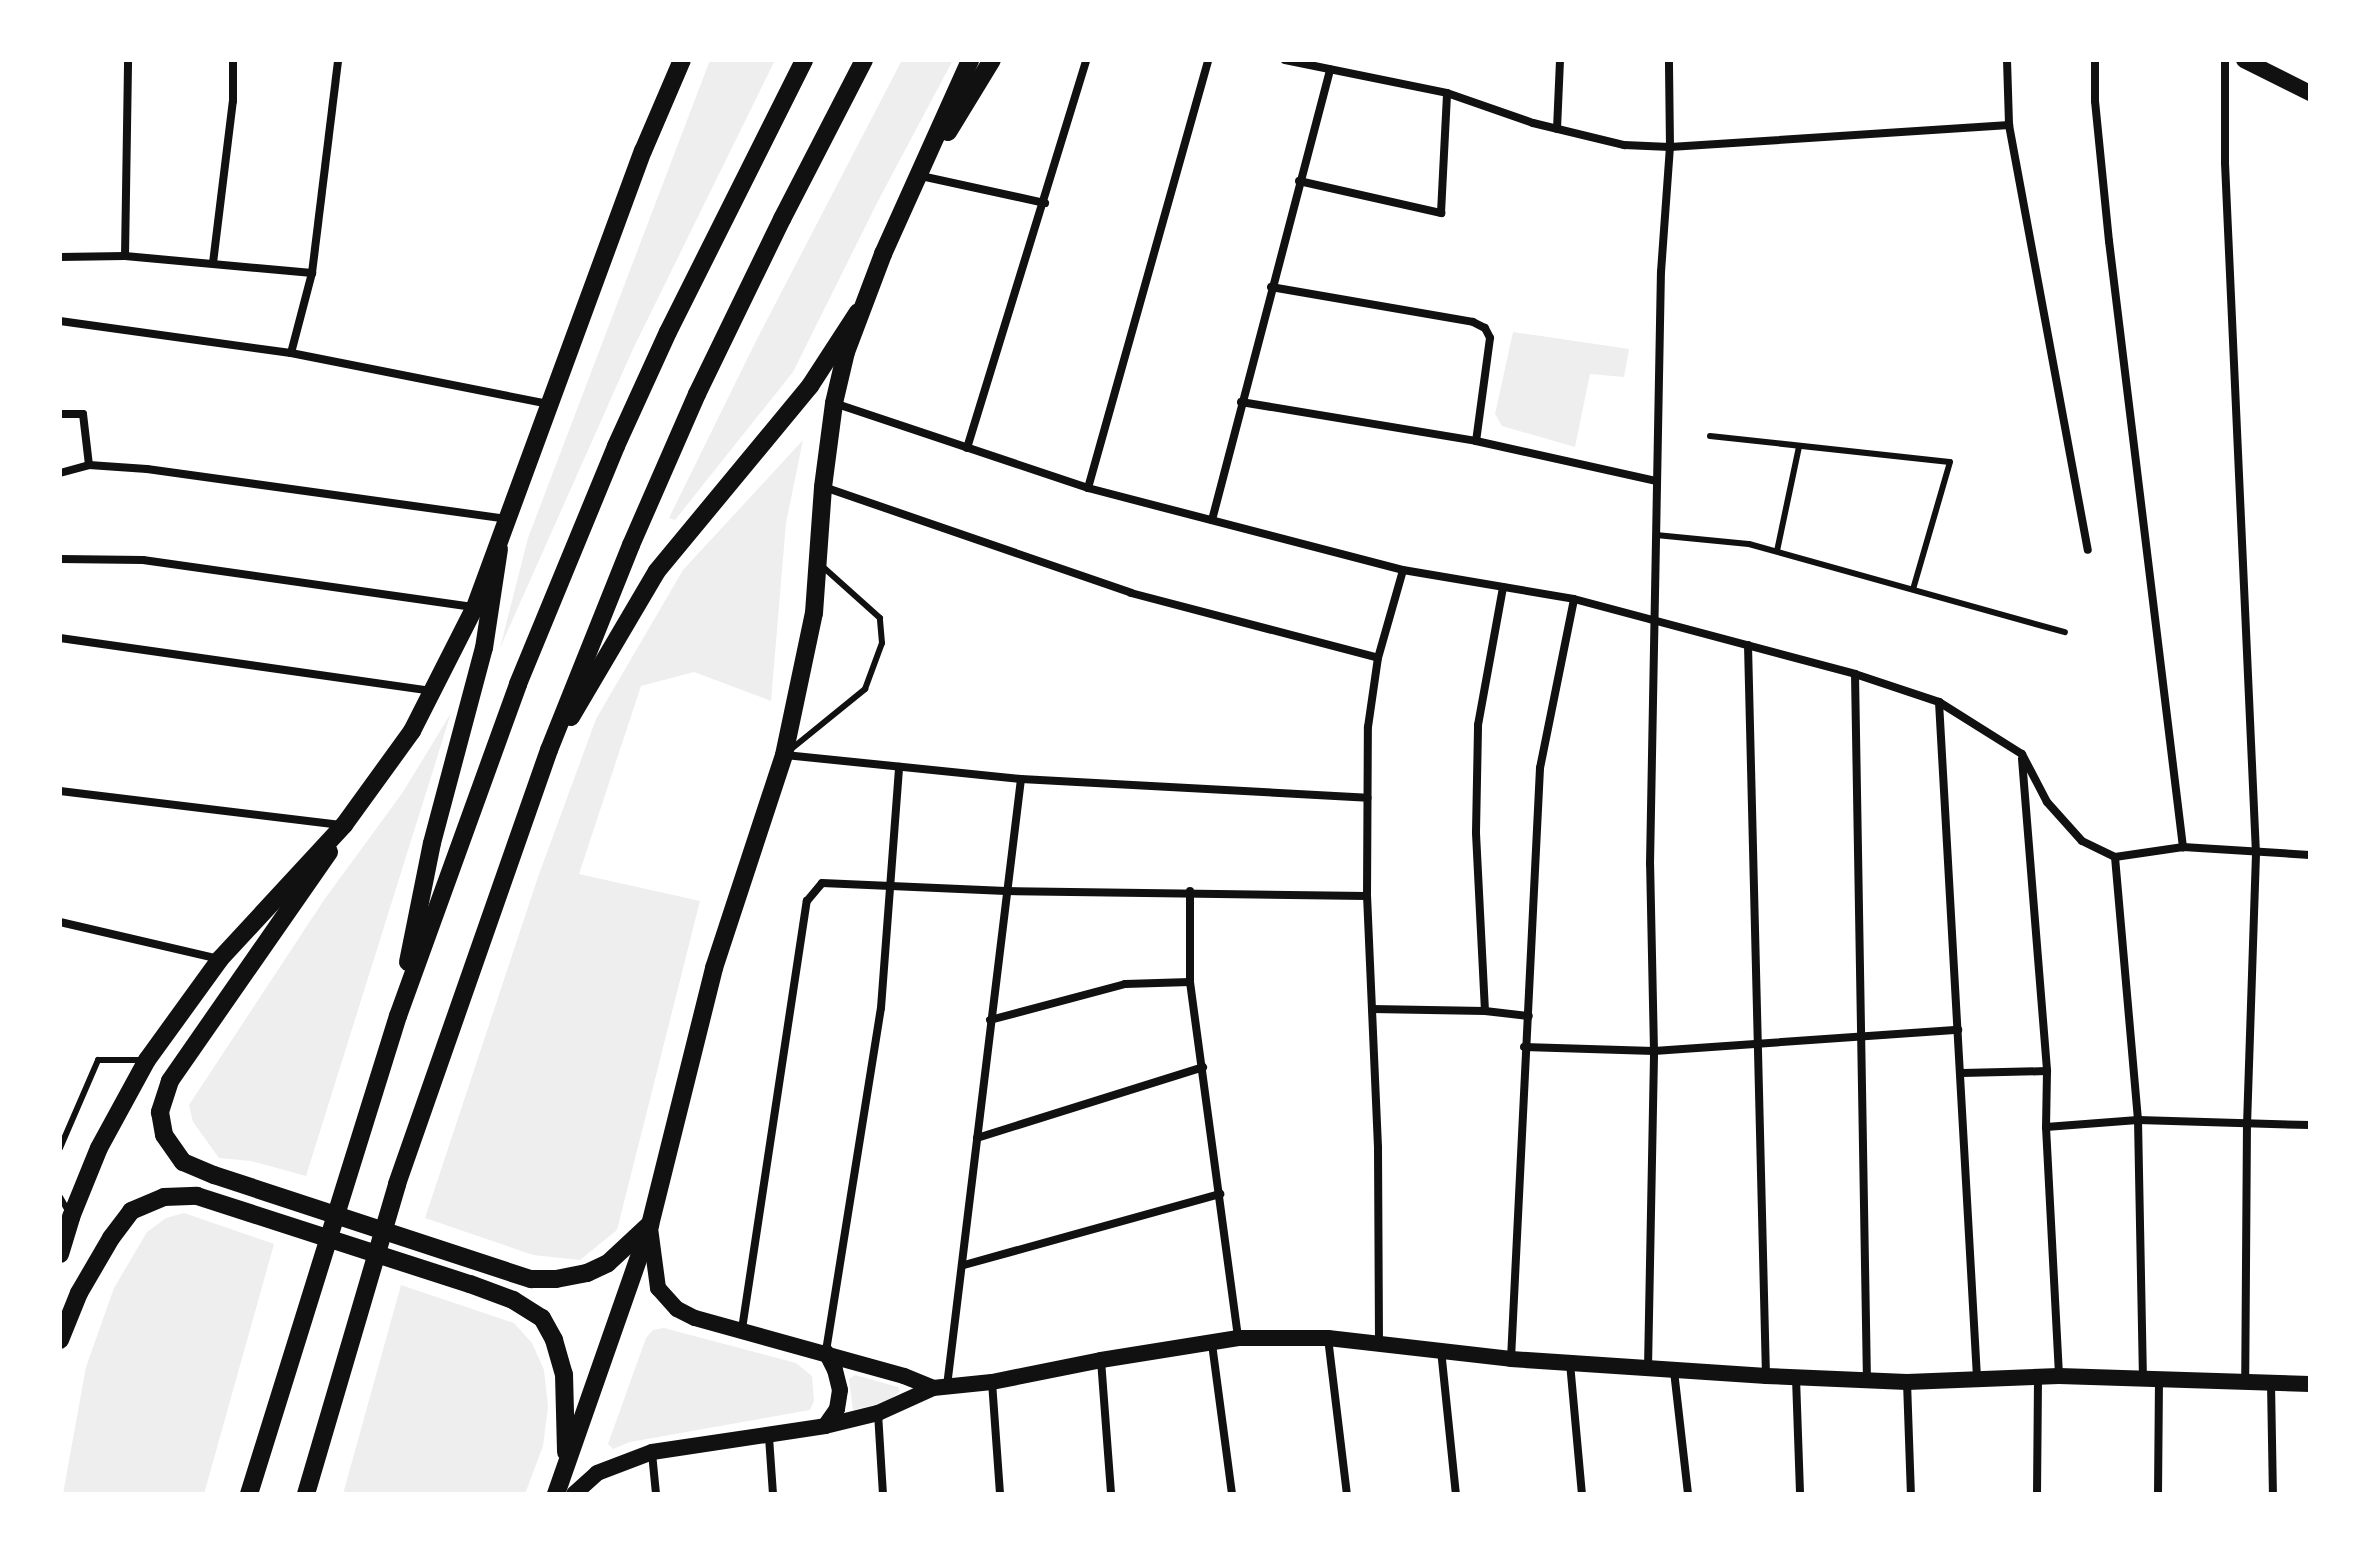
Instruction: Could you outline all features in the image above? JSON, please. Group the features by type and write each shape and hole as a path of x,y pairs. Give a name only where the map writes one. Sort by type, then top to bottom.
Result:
{"main road":[{"path":"60,1254 71,1217 99,1148 147,1060 220,959 344,825 412,731 475,607 499,549 643,151 682,60"},
{"path":"249,1494 398,1016 518,684 610,460 668,332 804,60"},
{"path":"306,1494 397,1184 549,750 631,545 704,380 864,60"},
{"path":"549,750 657,571 810,386 858,312 970,60"},
{"path":"921,176 992,60"},
{"path":"2244,60 2310,93"},
{"path":"556,1494 650,1225 714,968 784,755 814,613 823,487 834,403 858,312"},
{"path":"398,1016 432,843 484,648 499,549"},
{"path":"344,825 324,863 170,1081 160,1112 164,1135 183,1162 531,1279 556,1279 587,1273 608,1263 650,1225"},
{"path":"60,1340 79,1293 111,1238 131,1211 164,1197 197,1196 470,1284 513,1300 542,1318 554,1340 564,1374 565,1471"},
{"path":"650,1225 654,1275 665,1297 677,1309 695,1318 826,1352 940,1387"},
{"path":"574,1494 597,1473 652,1452 769,1437 825,1426 878,1413 940,1387 992,1382 1101,1360 1238,1338 1379,1341 1511,1359 1766,1376 1907,1382 2059,1376 2310,1384"},
{"path":"825,1426 837,1409 840,1390 826,1352"}],"street":[{"path":"125,256 128,60"},
{"path":"213,263 233,101 233,60"},
{"path":"291,353 312,273 338,60"},
{"path":"967,448 1045,203 1086,60"},
{"path":"1088,488 1208,60"},
{"path":"1285,60 1447,93 1557,129 1624,145 1670,147 2009,125"},
{"path":"1557,129 1560,60"},
{"path":"1648,1369 1654,1051 1650,864 1656,481 1661,272 1670,147 1669,60"},
{"path":"2007,60 2009,125 2088,550"},
{"path":"2095,60 2095,101 2109,241 2183,847"},
{"path":"2225,60 2225,163 2256,854 2247,1122 2245,1383"},
{"path":"1212,520 1330,69"},
{"path":"1299,181 1441,213 1447,93"},
{"path":"921,176 1045,203"},
{"path":"60,257 125,256 312,273"},
{"path":"1271,287 1473,322 1485,328 1490,338 1476,441"},
{"path":"60,321 291,353 549,405"},
{"path":"1241,402 1476,441 1656,481"},
{"path":"834,403 1088,488 1403,570 1574,599 1855,674 1939,702 2022,754 2047,802 2082,841 2115,857 2183,847 2310,855"},
{"path":"60,414 83,414 89,465"},
{"path":"60,473 89,465 147,469 510,520"},
{"path":"823,487 1131,593 1378,658"},
{"path":"60,559 143,560 475,607"},
{"path":"1379,1341 1378,1147 1367,896 1368,727 1378,658 1403,570"},
{"path":"1485,1011 1476,832 1478,725 1503,587"},
{"path":"1511,1359 1540,768 1574,599"},
{"path":"60,638 432,691"},
{"path":"1748,645 1766,1376"},
{"path":"1855,674 1867,1380"},
{"path":"1939,702 1977,1377"},
{"path":"2022,754 2047,1071 2046,1127 2059,1376"},
{"path":"784,755 1021,779 1367,798"},
{"path":"826,1352 881,1008 899,767"},
{"path":"940,1387 964,1265 990,1020 1021,779"},
{"path":"60,791 344,825"},
{"path":"2115,857 2138,1120 2158,1494"},
{"path":"742,1329 807,901 822,883 1006,891 1190,891 1367,896"},
{"path":"1190,891 1190,982 1238,1338"},
{"path":"60,922 220,959"},
{"path":"990,1020 1125,984 1190,982"},
{"path":"1372,1009 1485,1011 1529,1016"},
{"path":"1524,1047 1654,1051 1958,1030"},
{"path":"977,1138 1203,1067"},
{"path":"1962,1073 2047,1071"},
{"path":"2046,1127 2138,1120 2310,1125"},
{"path":"964,1265 1220,1194"},
{"path":"1328,1338 1347,1494"},
{"path":"1212,1344 1232,1494"},
{"path":"1441,1349 1456,1494"},
{"path":"1101,1360 1111,1494"},
{"path":"1570,1363 1582,1494"},
{"path":"1674,1371 1688,1494"},
{"path":"1796,1377 1800,1494"},
{"path":"2037,1494 2038,1378"},
{"path":"992,1382 1000,1494"},
{"path":"1907,1382 1911,1494"},
{"path":"2271,1383 2273,1494"},
{"path":"878,1413 883,1494"},
{"path":"769,1437 773,1494"},
{"path":"652,1452 656,1494"}],"lane":[{"path":"1710,436 1950,462 1913,589"},
{"path":"1777,551 1799,447"},
{"path":"1656,535 1720,539 1777,551 2065,632"},
{"path":"784,755 865,689 882,643 880,618 818,563"},
{"path":"60,1148 98,1060 147,1060"},
{"path":"60,1197 71,1217"}],"shaded area":[{"path":"710,60 775,60 633,349 500,648 528,538"},
{"path":"902,60 953,60 793,372 675,520 669,518 757,339"},
{"path":"1513,332 1629,349 1624,377 1590,374 1575,447 1502,426 1495,414"},
{"path":"803,440 786,523 771,701 694,672 641,686 579,874 700,901 617,1230 580,1260 533,1255 425,1218 538,877 596,719 683,570"},
{"path":"451,713 306,1176 251,1161 219,1158 193,1122 189,1105 324,900 403,792"},
{"path":"184,1213 274,1244 204,1494 63,1494 86,1367 114,1288 147,1232 166,1218"},
{"path":"401,1285 514,1323 532,1343 544,1370 548,1407 543,1446 525,1494 343,1494"},
{"path":"664,1328 796,1363 812,1376 814,1401 810,1410 630,1442 613,1449 608,1444 646,1338 653,1330"},
{"path":"855,1375 898,1387 900,1392 886,1402 853,1410 849,1379"}]}
